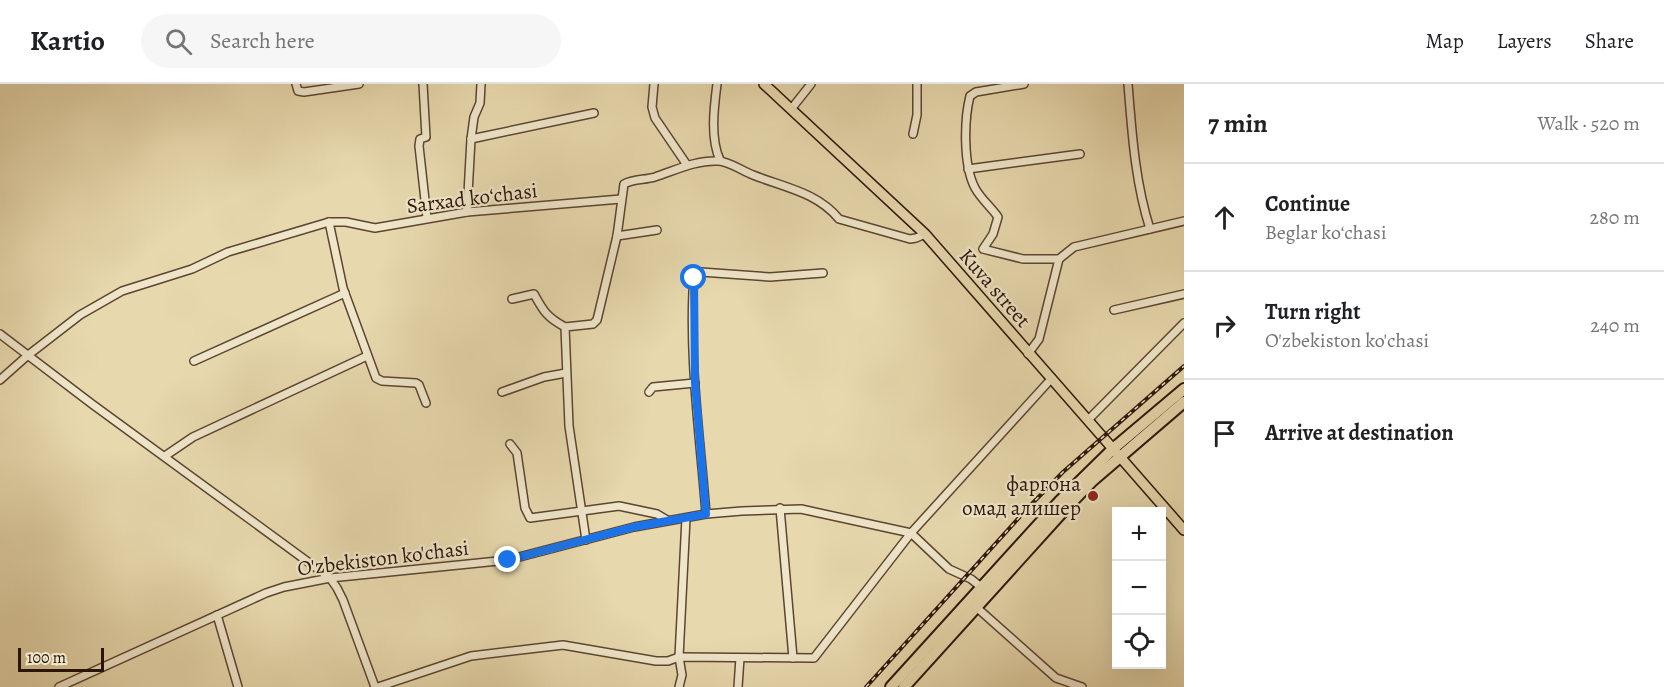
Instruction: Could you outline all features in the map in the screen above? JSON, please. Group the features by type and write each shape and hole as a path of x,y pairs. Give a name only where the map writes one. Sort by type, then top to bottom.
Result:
{"highway":[{"path":"891,687 1118,452 1184,389"},
{"path":"904,687 973,603 981,587 1059,501 1184,402"}],"main road":[{"name":"Kuva street","path":"764,84 925,234 1184,530"}],"street":[{"path":"296,84 298,91 304,92 359,84"},
{"path":"423,84 426,137 420,139 419,146 427,218"},
{"path":"467,212 467,178 471,139 474,117 480,103 481,84"},
{"path":"654,84 652,107 655,118 687,165"},
{"path":"717,84 715,125 720,160"},
{"path":"792,108 811,84"},
{"path":"913,134 917,115 916,84"},
{"path":"1024,84 976,92 970,96 966,138 968,174 976,190 998,217 993,234 983,249 1023,259 1059,259"},
{"path":"1128,84 1133,149 1141,201 1150,229"},
{"path":"471,139 594,113"},
{"path":"968,169 1080,154"},
{"path":"512,300 534,294 539,306 565,327 596,322 617,236 622,187 626,183 653,178 687,165 720,160 814,198 832,211 838,219 910,238 925,234"},
{"name":"Sarxad koʻchasi","path":"329,222 346,222 375,228 467,212 621,199"},
{"path":"1028,354 1039,339 1059,259 1074,247 1184,221"},
{"path":"0,380 80,315 122,291 192,269 228,252 329,222 345,293 376,378 382,381 416,383 426,403"},
{"path":"617,236 657,231"},
{"path":"706,514 693,337 696,273 770,277 823,273"},
{"path":"194,361 345,293"},
{"path":"1114,310 1184,294"},
{"path":"1089,419 1184,323"},
{"path":"565,327 569,426 586,540"},
{"path":"0,334 330,578 338,588 376,687 471,656 563,645 656,661 679,657 814,658 911,533 1052,378"},
{"path":"165,456 194,437 367,356"},
{"path":"502,392 544,377 566,373"},
{"path":"649,392 653,387 695,383"},
{"path":"510,444 517,453 528,517 534,519 582,512 589,508 619,506 657,514 667,520"},
{"path":"780,508 793,658"},
{"name":"O'zbekiston ko'chasi","path":"62,687 275,590 330,578 508,560 667,520 706,514 780,508 801,509 911,533"},
{"path":"679,687 682,675 679,657 686,518"},
{"path":"911,533 950,569 971,579 981,587"},
{"path":"973,603 1056,678 1068,685 1083,687"},
{"path":"217,615 238,687"},
{"path":"738,687 740,658"}],"railway":[{"path":"866,687 1063,472 1184,366"}],"place":[{"name":"фаргона омад алишер","path":"1093,496"}],"route":[{"path":"508,560 634,527 706,514 695,383 694,278"}]}
